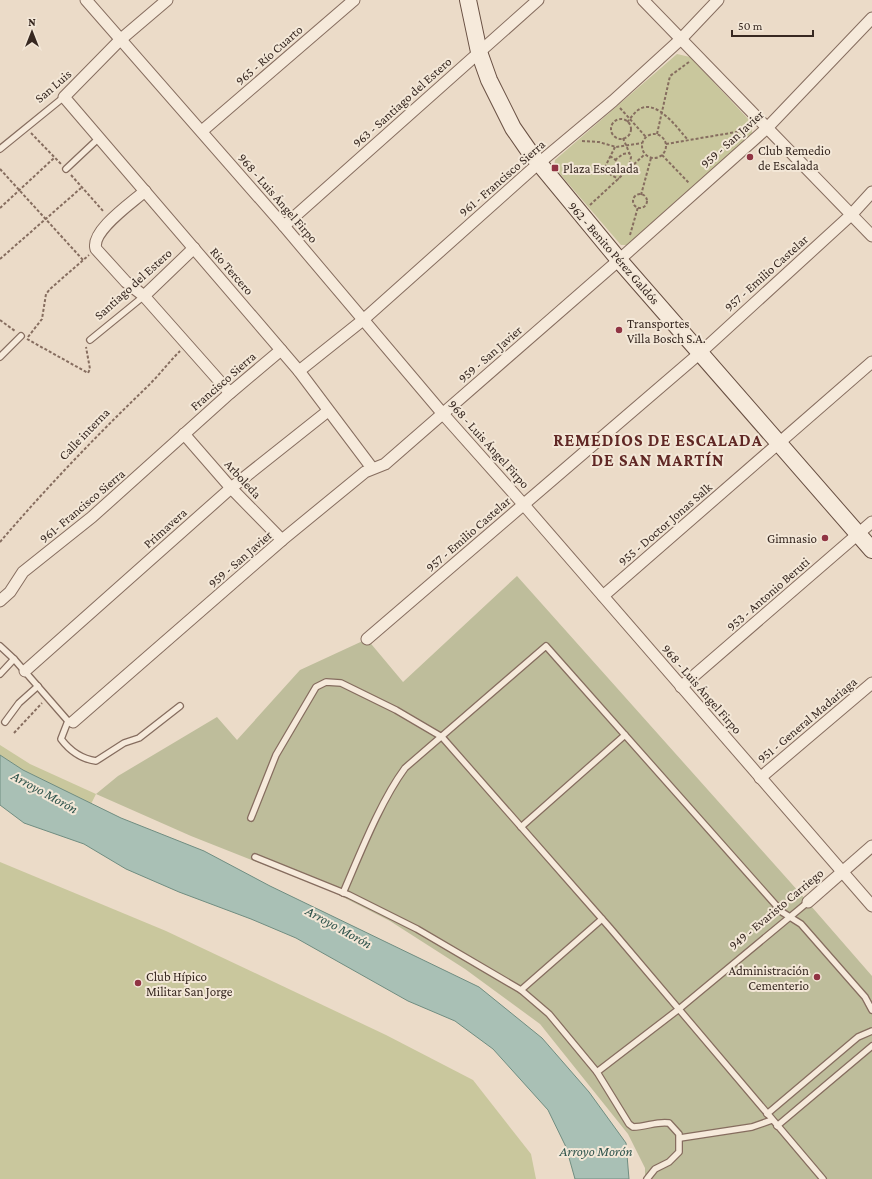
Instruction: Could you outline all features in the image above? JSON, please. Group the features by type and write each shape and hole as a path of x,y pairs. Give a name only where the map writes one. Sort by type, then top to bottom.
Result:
{"main road":[{"name":"962 - Benito Pérez Galdós","path":"468,0 479,52 500,105 513,128 539,164 580,215 622,258 700,353 872,550"}],"street":[{"name":"968 - Luis Ángel Firpo","path":"86,0 202,131 443,414 524,504 872,906"},
{"name":"San Luis","path":"64,97 120,40 167,0"},
{"name":"965 - Río Cuarto","path":"202,131 354,0"},
{"name":"963 - Santiago del Estero","path":"284,226 538,0"},
{"path":"643,0 872,236"},
{"name":"961 - Francisco Sierra","path":"300,371 363,320 539,164 613,101 681,40 718,0"},
{"name":"959 - San Javier","path":"71,721 282,540 365,472 385,464 622,258 695,191 872,18"},
{"name":"Rio Tercero","path":"64,97 300,371 372,468"},
{"path":"145,191 101,229 94,244 96,249 126,282 144,296 230,393"},
{"name":"957 - Emilio Castelar","path":"367,639 700,353 851,215 872,192"},
{"name":"Santiago del Estero","path":"144,296 194,248"},
{"name":"Francisco Sierra","path":"184,434 281,350"},
{"name":"955 - Doctor Jonas Salk","path":"603,596 780,444 872,362"},
{"name":"Primavera","path":"25,671 231,488 328,410"},
{"name":"Arboleda","path":"184,434 231,488 282,540"},
{"name":"961- Francisco Sierra","path":"0,601 10,592 23,572 92,517 184,434"},
{"name":"953 - Antonio Beruti","path":"682,687 872,522"},
{"name":"951 - General Madariaga","path":"760,778 872,683"},
{"name":"949 - Evaristo Carriego","path":"808,902 872,846"}],"lane":[{"name":"San Luis","path":"0,149 64,97"},
{"path":"66,169 99,138"},
{"name":"Santiago del Estero","path":"90,340 144,296"},
{"path":"0,357 24,337"},
{"path":"0,646 25,671 46,697 71,721 61,739 80,756 96,761 124,743 139,738 180,706"},
{"path":"343,893 365,842 397,778 405,768 546,646 782,912 801,924 865,997 872,1010"},
{"path":"0,674 14,659"},
{"path":"251,818 276,755 316,687 326,682 341,683 396,710 442,737 602,919 823,1179"},
{"path":"5,722 19,704 38,686"},
{"path":"521,827 625,735"},
{"path":"254,856 343,893 418,929 521,990 548,1014 597,1072 629,1124 633,1127 642,1127 661,1122 669,1123 676,1129 680,1138 678,1152 669,1162 655,1169 647,1179"},
{"name":"949 - Evaristo Carriego","path":"597,1072 679,1009 808,902"},
{"path":"521,990 602,919"},
{"path":"767,1114 858,1037 872,1031"},
{"path":"778,1126 872,1046"},
{"path":"680,1138 752,1127 772,1120"}],"path":[{"path":"657,134 670,76 696,56"},
{"path":"613,101 646,137"},
{"path":"627,122 637,110 642,108 654,109 662,112 688,140"},
{"path":"618,120 624,120 630,126 630,132 623,138 614,136 611,127 618,120"},
{"path":"666,144 748,130 764,124"},
{"path":"657,134 664,138 666,150 657,158 651,158 645,154 642,143 646,137 657,134"},
{"path":"623,138 630,153 631,162 628,171"},
{"path":"564,143 595,141 616,147 642,143"},
{"path":"616,147 606,162 606,171 619,179"},
{"path":"615,160 623,154 630,153"},
{"path":"580,215 645,154"},
{"path":"662,155 695,191"},
{"path":"610,156 615,160 624,174"},
{"path":"0,208 54,158"},
{"path":"641,195 651,158"},
{"path":"0,169 20,189 82,260"},
{"path":"0,259 82,188"},
{"path":"638,207 642,207 646,202 645,198 641,195"},
{"path":"638,207 634,204 633,199 636,196 641,195"},
{"path":"622,258 638,207"},
{"path":"24,337 42,319 46,294 50,289 96,249"},
{"path":"0,320 24,337 88,373 90,369 86,347 90,340"},
{"name":"Calle interna","path":"0,542 96,435 154,380 167,363 187,346"},
{"path":"14,733 46,697"}],"shaded area":[{"path":"677,54 690,57 751,122 752,133 631,245 621,245 554,167 555,160"},
{"path":"0,745 30,764 96,794 91,804 23,770 0,755"},
{"name":"Club Hípico Militar San Jorge","path":"0,862 166,931 386,1035 473,1080 531,1154 536,1179 0,1179"}],"green space":[{"path":"517,576 872,976 872,1179 645,1179 645,1168 628,1134 540,1024 465,969 390,921 333,892 191,836 96,794 118,776 217,717 237,740 300,670 367,639 403,682"}],"water":[{"name":"Arroyo Morón","path":"0,755 23,770 121,818 204,851 270,886 479,987 542,1038 589,1092 626,1143 629,1179 575,1179 566,1147 548,1110 493,1049 455,1021 408,1001 296,938 251,919 179,892 126,869 84,844 24,823 0,805"}],"place":[{"name":"Club Remedio de Escalada","path":"750,157"},
{"name":"Plaza Escalada","path":"555,168"},
{"name":"Transportes Villa Bosch S.A.","path":"619,330"},
{"name":"Gimnasio","path":"825,538"},
{"name":"Administración Cementerio","path":"817,977"},
{"name":"Club Hípico Militar San Jorge","path":"138,983"}],"district":[{"name":"REMEDIOS DE ESCALADA DE SAN MARTÍN","path":"658,450"}]}
